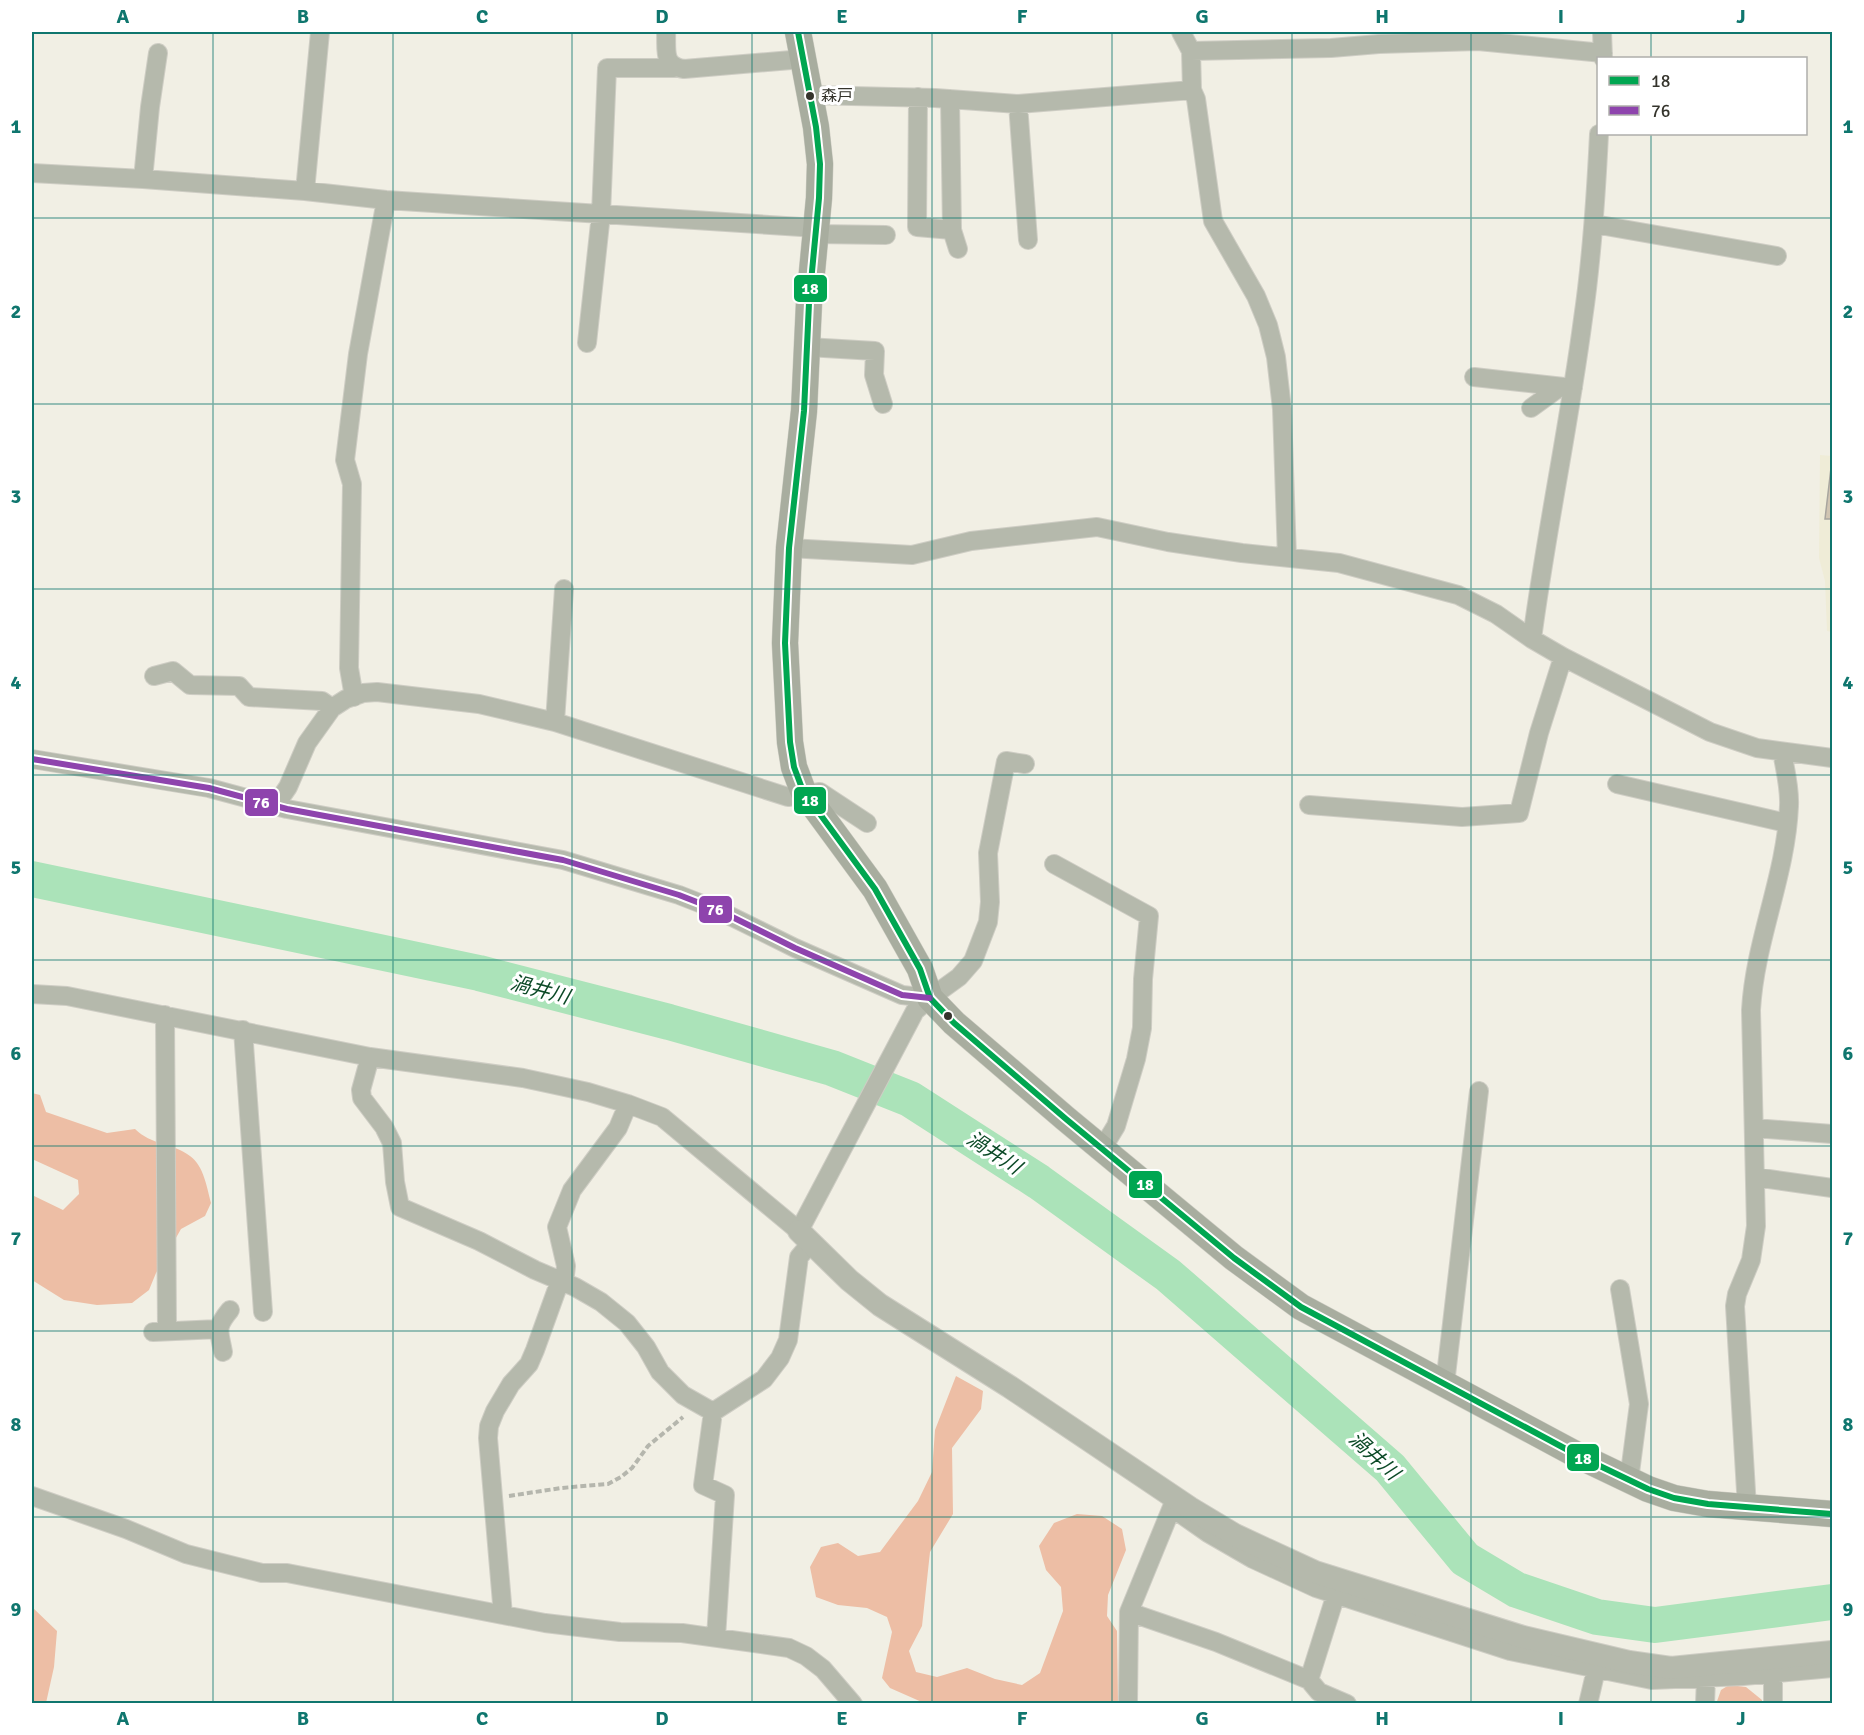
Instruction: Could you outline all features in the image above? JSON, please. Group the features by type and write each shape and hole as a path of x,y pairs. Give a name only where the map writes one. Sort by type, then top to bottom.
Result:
{"main road":[{"path":"798,32 820,164 804,411 789,549 785,643 790,742 794,766 806,796 875,890 920,969 922,1004 954,1023 1102,1149 1273,1288 1301,1307 1568,1451 1674,1498 1747,1508 1833,1514"}],"street":[{"path":"305,191 320,32"},
{"path":"666,32 668,60 674,68"},
{"path":"1181,32 1191,51 1192,90 1196,99 1213,221 1256,296 1268,325 1276,357 1282,409 1287,558"},
{"path":"1191,51 1331,48 1478,41 1603,56 1602,32"},
{"path":"143,178 158,53"},
{"path":"587,343 601,214 607,68 684,69 803,59"},
{"path":"810,95 918,97 1018,104 1192,90"},
{"path":"918,97 917,227 952,230"},
{"path":"950,99 952,230 958,249"},
{"path":"1018,104 1028,240"},
{"path":"1532,639 1567,388 1584,319 1594,224 1599,135"},
{"path":"32,173 143,178 386,200 886,235"},
{"path":"354,696 349,668 352,484 345,460 358,354 386,200"},
{"path":"1594,224 1777,256"},
{"path":"807,347 875,351 874,375 883,404"},
{"path":"1474,377 1567,388"},
{"path":"1531,408 1567,388"},
{"path":"789,549 912,555 971,541 1097,527 1168,542 1339,564 1458,595 1496,614 1563,657 1710,732 1757,748 1833,758"},
{"path":"555,722 564,589"},
{"path":"1309,805 1462,817 1519,813 1539,733 1563,657"},
{"path":"154,676 173,671 190,685 239,686 249,697 322,701 332,708"},
{"path":"275,806 288,787 307,743 332,708 354,696 377,692 479,704 555,722 777,795 806,796 820,792 867,823"},
{"path":"1747,1508 1735,1306 1754,1246 1756,1226 1751,1010 1757,957 1783,856 1787,823 1789,805 1782,752"},
{"path":"32,759 210,788 275,806 563,860 679,895 720,911 795,948 922,1004"},
{"path":"705,1408 764,1379 780,1358 788,1340 799,1257 805,1237 848,1138 922,1004 959,977 973,961 988,922 990,902 988,853 1006,761 1025,764"},
{"path":"1617,784 1787,823"},
{"path":"1054,864 1149,916 1143,979 1142,1028 1136,1059 1116,1126 1102,1149"},
{"path":"32,994 67,996 370,1057 523,1078 588,1092 662,1117 805,1237 849,1280 880,1305 1010,1387 1190,1508 1235,1535 1315,1572 1523,1637 1629,1662 1671,1668 1833,1652"},
{"path":"165,1015 160,1332 219,1329"},
{"path":"243,1030 262,1312"},
{"path":"370,1057 361,1089 362,1098 384,1127 392,1143 395,1182 400,1207 479,1241 601,1302 627,1323 646,1347 660,1372 683,1395 705,1408"},
{"path":"1445,1384 1479,1091"},
{"path":"504,1615 489,1426 511,1384 528,1364 557,1289 566,1275 557,1227 572,1190 618,1128 628,1104"},
{"path":"1754,1128 1833,1134"},
{"path":"1755,1177 1833,1188"},
{"path":"1620,1289 1639,1404 1629,1480"},
{"path":"223,1352 220,1322 230,1310"},
{"path":"705,1408 703,1485 726,1495 716,1638"},
{"path":"1138,1473 1172,1507 1208,1533 1253,1559 1316,1588 1510,1651 1652,1680 1833,1668"},
{"path":"32,1496 126,1529 186,1554 253,1571 287,1573 545,1623 620,1632 682,1633 789,1648 806,1656 823,1669 853,1704"},
{"path":"1128,1704 1129,1612 1172,1507"},
{"path":"1309,1680 1336,1594"},
{"path":"1129,1612 1216,1642 1309,1680 1319,1692 1347,1704"},
{"path":"1587,1704 1596,1670"},
{"path":"1773,1673 1773,1704"},
{"path":"1705,1704 1706,1678"}],"path":[{"path":"493,1499 561,1488 608,1484 632,1468 648,1446 705,1408"}],"shaded area":[{"path":"1820,455 1832,456 1832,632 1827,631 1825,581 1819,558"},
{"path":"32,1093 40,1095 46,1112 107,1133 135,1129 148,1138 190,1156 202,1171 211,1203 205,1216 181,1229 149,1290 132,1303 97,1305 64,1300 32,1280 32,1195 63,1210 79,1194 78,1180 32,1159"},
{"path":"956,1376 983,1391 981,1409 952,1448 953,1514 930,1552 922,1626 909,1651 916,1672 937,1677 967,1668 995,1679 1022,1685 1040,1673 1063,1611 1061,1587 1046,1570 1039,1546 1054,1523 1077,1514 1102,1516 1122,1529 1126,1550 1108,1595 1107,1616 1117,1631 1118,1703 924,1703 890,1688 882,1678 892,1632 887,1617 867,1608 838,1605 816,1597 810,1567 821,1547 838,1543 858,1556 880,1552 918,1501 932,1472 935,1430"},
{"path":"32,1607 57,1631 54,1667 46,1703 32,1703"},
{"path":"1729,1685 1746,1687 1762,1700 1762,1703 1716,1704 1721,1690"}],"building":[{"path":"1831,468 1832,519 1825,519"}],"waterway":[{"name":"渦井川","path":"32,879 479,973 669,1022 832,1068 910,1099 1039,1182 1168,1275 1390,1468 1465,1559 1517,1590 1597,1617 1655,1625 1832,1602"}],"transit line":[{"name":"18","path":"798,32 816,127 820,164 809,303 804,411 789,548 785,643 790,742 794,767 803,791 875,889 920,969 930,998 954,1023 1066,1119 1234,1258 1301,1307 1579,1456 1648,1489 1674,1498 1708,1504 1832,1514"},
{"name":"76","path":"32,759 209,788 287,809 563,860 679,895 720,911 795,948 902,995 930,998"}],"place":[{"name":"森戸","path":"810,96"}]}
